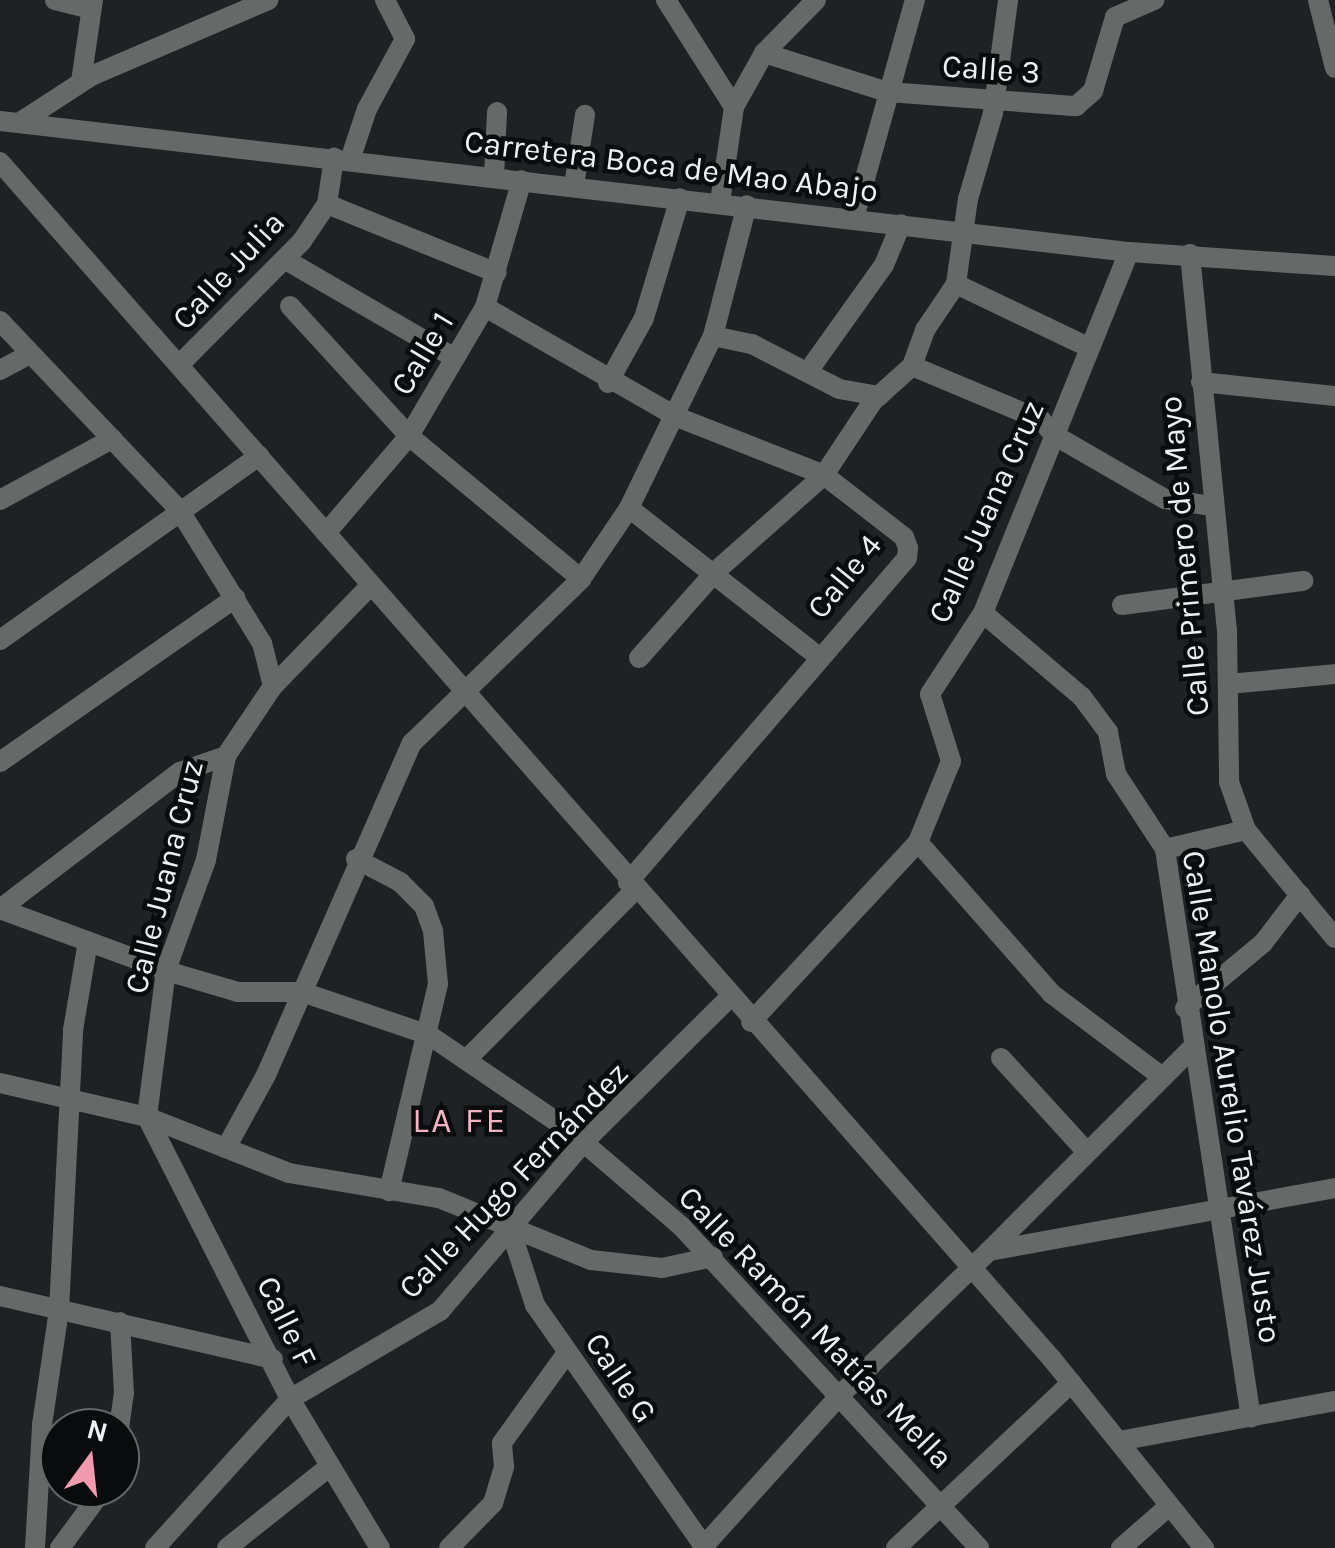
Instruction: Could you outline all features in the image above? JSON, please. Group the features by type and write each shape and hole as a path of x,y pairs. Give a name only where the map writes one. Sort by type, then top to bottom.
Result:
{"street":[{"path":"55,0 92,4 80,82"},
{"name":"Calle Julia","path":"180,364 286,260 326,204 342,159 367,109 388,80 405,39 384,0"},
{"path":"666,0 734,107"},
{"path":"720,202 734,107 764,53 816,0"},
{"path":"854,218 915,0"},
{"path":"639,658 716,571 824,475 879,396 912,366 924,330 956,284 962,234 1008,0"},
{"name":"Calle 3","path":"764,53 888,92 1076,106 1093,91 1115,17 1154,0"},
{"path":"1318,0 1335,68"},
{"path":"9,122 80,82 252,3"},
{"path":"494,176 497,112"},
{"path":"574,186 584,115"},
{"name":"Carretera Boca de Mao Abajo","path":"9,122 720,202 962,234 1129,252 1335,266"},
{"path":"0,162 729,998 1072,1383 1204,1548"},
{"name":"Calle 1","path":"326,533 409,436 486,308 522,180"},
{"path":"608,383 644,318 680,198"},
{"path":"326,204 497,273"},
{"path":"226,1148 302,992 356,860 412,743 580,579 629,508 714,336 747,206"},
{"path":"809,370 884,264 901,224"},
{"name":"Calle Juana Cruz","path":"751,1022 918,842 950,761 930,694 983,612 1129,252"},
{"name":"Calle Primero de Mayo","path":"1190,254 1228,684 1229,782 1246,830 1335,938"},
{"path":"286,260 455,358"},
{"path":"956,284 1090,348"},
{"path":"290,306 409,436 580,579"},
{"name":"Calle 4","path":"466,1060 632,886 818,656 906,558 908,548 904,536 824,475 677,417 608,383 486,308"},
{"path":"0,321 180,511 262,643 273,686"},
{"path":"714,336 809,370 839,389 879,396"},
{"path":"0,370 30,354"},
{"path":"912,366 1041,420 1054,436 1164,498 1212,506"},
{"path":"1201,382 1335,396"},
{"path":"0,500 112,439"},
{"path":"0,640 259,456"},
{"path":"629,508 716,571 818,656"},
{"path":"1122,605 1303,581"},
{"name":"Calle Juana Cruz","path":"148,1117 166,970 206,860 226,756 273,686 371,585"},
{"path":"0,762 235,598"},
{"name":"Calle Manolo Aurelio Tavárez Justo","path":"983,612 1082,697 1108,732 1116,774 1165,849 1185,1008 1251,1418"},
{"path":"1228,684 1335,674"},
{"path":"0,908 180,772 226,756"},
{"path":"1165,849 1246,830"},
{"path":"918,842 1052,994 1162,1077"},
{"path":"356,860 400,882 424,906 438,984 429,1036 389,1191"},
{"path":"1185,1008 1263,943 1300,895"},
{"name":"Calle Ramón Matías Mella","path":"0,908 166,970 238,992 302,992 429,1036 466,1060 584,1142 713,1256 980,1548"},
{"path":"36,1548 42,1425 59,1310 74,1100 73,1030 88,940"},
{"name":"Calle Hugo Fernández","path":"154,1548 290,1399 440,1311 510,1228 544,1197 584,1142 729,998"},
{"path":"704,1547 842,1394 1192,1048"},
{"path":"1000,1058 1086,1152"},
{"path":"0,1083 148,1117 289,1173 439,1198 591,1260 662,1268 713,1256"},
{"name":"Calle F","path":"148,1117 273,1358 290,1399 380,1548"},
{"path":"989,1251 1335,1188"},
{"name":"Calle G","path":"510,1228 534,1305 704,1547"},
{"path":"0,1296 273,1358"},
{"path":"120,1322 121,1408"},
{"path":"449,1548 494,1503 504,1467 502,1443 567,1353"},
{"path":"896,1548 1072,1383"},
{"path":"1119,1441 1335,1401"},
{"path":"227,1548 330,1466"},
{"path":"1121,1548 1168,1507"},
{"path":"60,1548 89,1508"}],"district":[{"name":"LA FE","path":"460,1121"}]}
